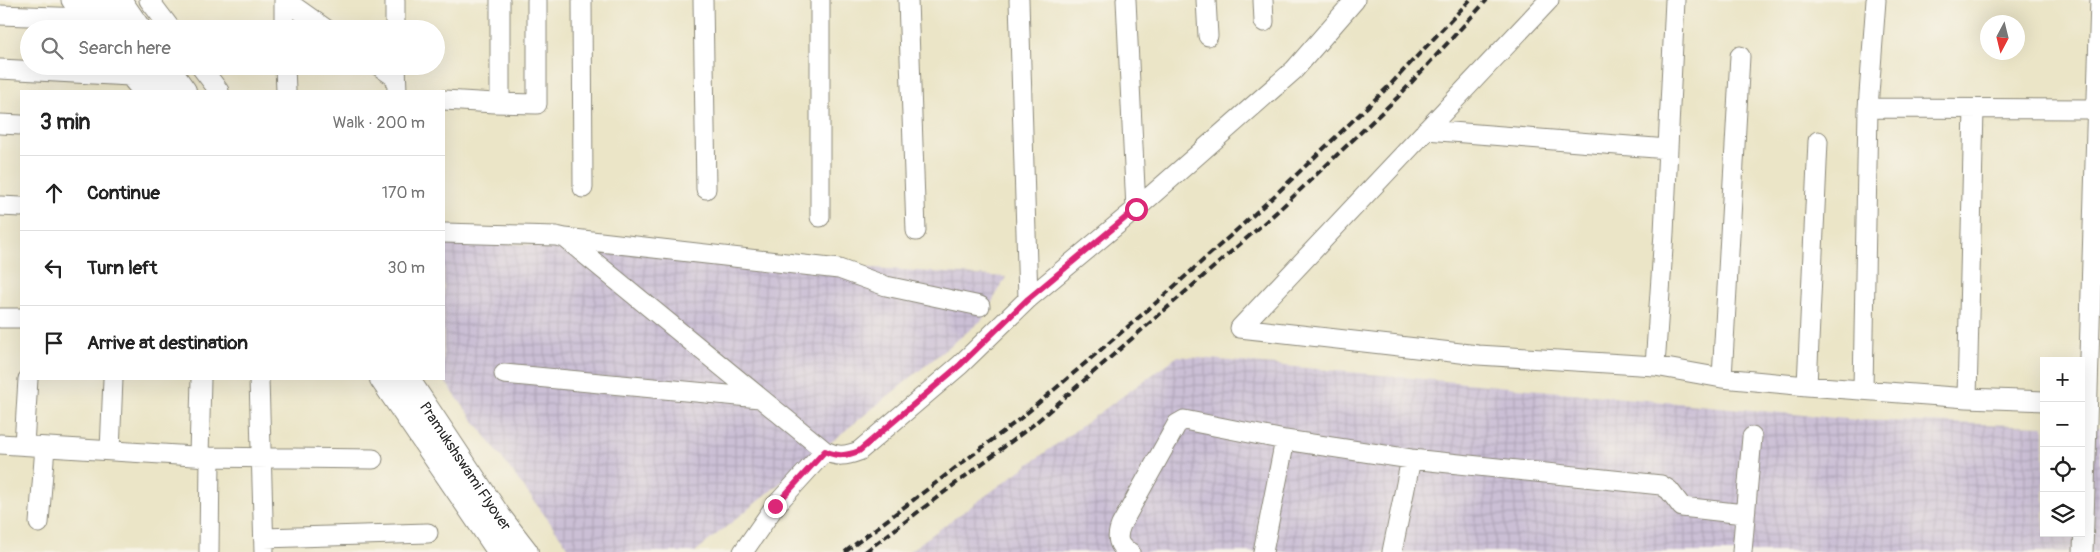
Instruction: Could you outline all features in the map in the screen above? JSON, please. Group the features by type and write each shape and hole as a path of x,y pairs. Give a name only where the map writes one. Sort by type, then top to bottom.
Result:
{"main road":[{"path":"119,0 133,20"},
{"path":"138,75 157,90"},
{"path":"172,75 183,90"},
{"name":"Pramukshswami Flyover","path":"383,380 500,552"},
{"name":"Pramukshswami Flyover","path":"409,380 499,516 526,552"}],"street":[{"path":"71,0 89,16"},
{"path":"149,0 164,20"},
{"path":"284,0 284,20"},
{"path":"284,0 313,20"},
{"path":"395,0 395,20"},
{"path":"495,103 502,89 500,0"},
{"path":"445,100 537,104 537,0"},
{"path":"582,0 583,188"},
{"path":"703,0 706,189"},
{"path":"820,0 820,217"},
{"path":"908,0 916,231"},
{"path":"1019,0 1028,299"},
{"path":"1126,0 1136,209"},
{"path":"1206,0 1208,36"},
{"path":"1263,0 1264,22"},
{"path":"565,238 825,451 840,456 849,455 859,451 960,365 1028,299 1136,209 1294,70 1356,0"},
{"path":"1549,0 1240,328 1478,355 1655,366 1722,378 1807,386 1967,398 2040,401"},
{"path":"1655,366 1675,0"},
{"path":"1863,390 1868,108 1876,0"},
{"path":"2083,552 2089,403 2095,346 2097,252 2096,109 2100,44 2100,0"},
{"path":"0,15 89,16"},
{"path":"1722,378 1740,56"},
{"path":"0,69 20,69"},
{"path":"133,75 141,90"},
{"path":"207,75 218,90"},
{"path":"285,75 286,90"},
{"path":"1868,108 2096,109"},
{"path":"1967,398 1974,109"},
{"path":"0,124 20,125"},
{"path":"1426,130 1668,149"},
{"path":"1807,386 1818,142"},
{"path":"0,206 20,207"},
{"path":"445,233 556,236 839,269 886,286 980,306"},
{"path":"0,318 20,318"},
{"path":"504,374 760,398"},
{"path":"24,446 28,380"},
{"path":"110,451 113,380"},
{"path":"201,380 209,552"},
{"path":"259,380 264,545 428,533"},
{"path":"1130,552 1121,546 1118,540 1118,533 1180,421 1190,420 1285,440 1411,459 1661,485 1669,490 1682,507 1744,514"},
{"path":"1742,552 1752,437"},
{"path":"1263,552 1285,440"},
{"path":"0,444 205,457 373,458"},
{"path":"39,523 44,447"},
{"path":"743,552 771,512 825,451"},
{"path":"1392,552 1411,459"}],"shaded area":[{"path":"445,239 1006,277 982,320 695,552 572,552 444,380"},
{"path":"1178,356 1857,420 2040,426 2040,537 2085,537 2085,427 2100,427 2100,552 908,552"}],"railway":[{"path":"845,552 1021,418 1158,301 1271,199 1388,87 1470,0"},
{"path":"865,552 1033,425 1279,210 1398,97 1487,0"}],"route":[{"path":"775,506 825,451 840,456 859,451 960,365 1028,299 1136,209"}]}
